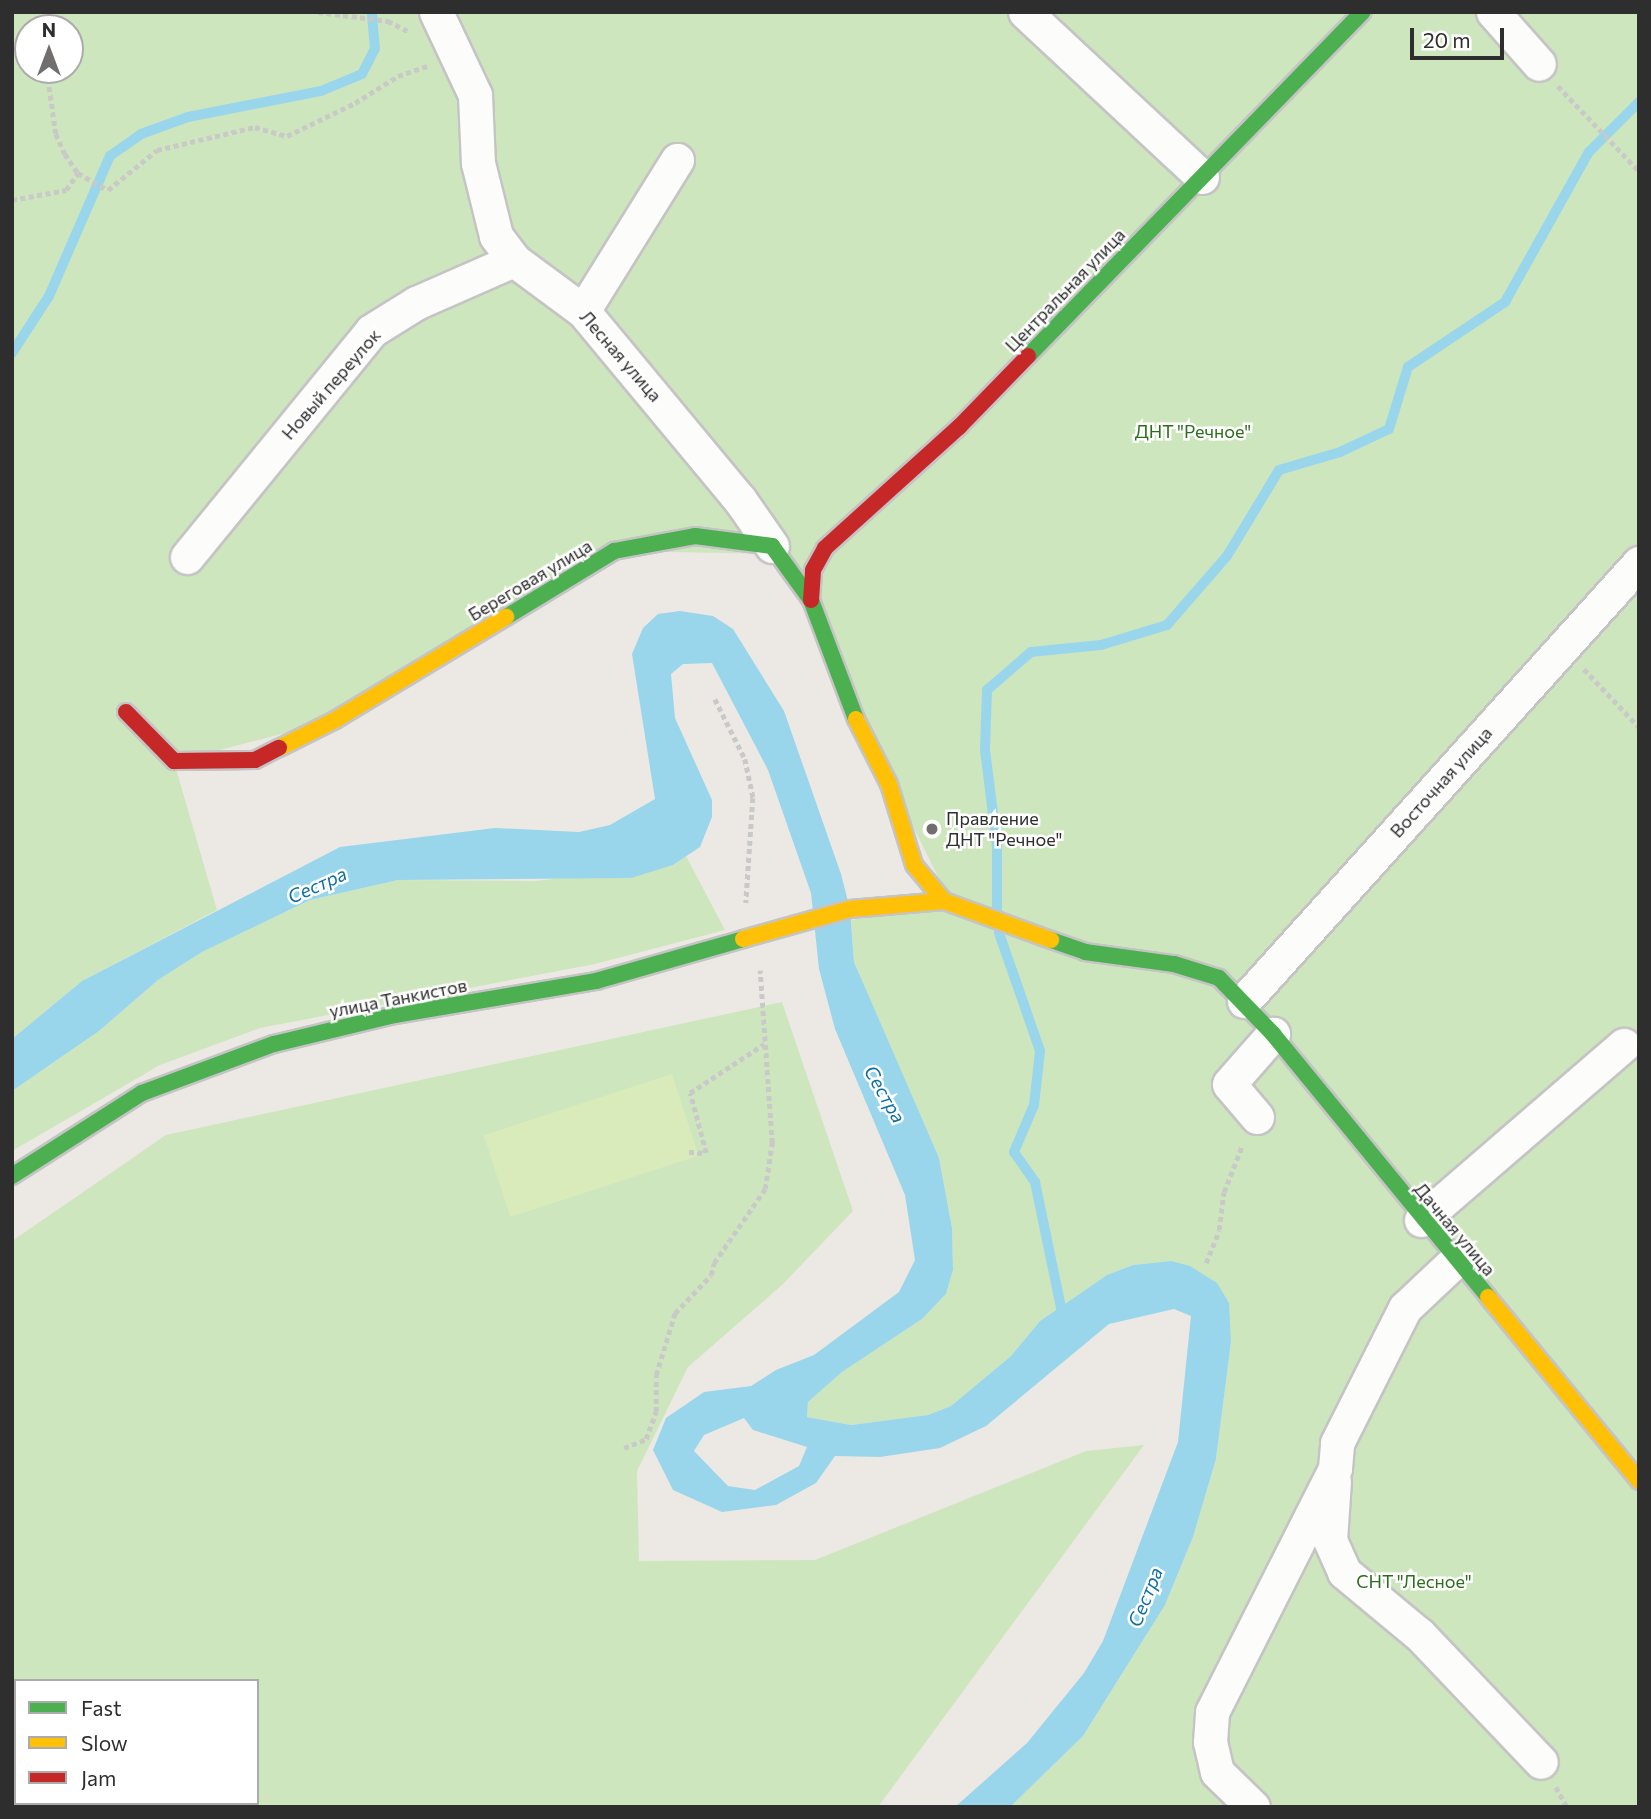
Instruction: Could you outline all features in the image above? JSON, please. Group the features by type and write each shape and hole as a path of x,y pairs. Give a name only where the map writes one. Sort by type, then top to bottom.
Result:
{"street":[{"name":"Лесная улица","path":"436,12 475,96 486,206 496,236 514,260 583,311 740,500 772,546"},
{"path":"1025,12 1202,177"},
{"name":"Центральная улица","path":"811,600 813,570 825,548 959,427 1363,12"},
{"path":"1493,12 1539,64"},
{"path":"583,311 677,160"},
{"name":"Новый переулок","path":"187,557 371,331 416,303 514,260"},
{"name":"Береговая улица","path":"126,712 174,761 255,760 335,720 614,551 695,536 772,546"},
{"path":"772,546 811,600 847,703 889,784 914,865 944,901"},
{"name":"Восточная улица","path":"1244,1001 1639,563"},
{"name":"улица Танкистов","path":"12,1175 142,1093 233,1057 395,1015 596,981 850,909 944,901"},
{"name":"Дачная улица","path":"944,901 1020,932 1085,952 1196,971 1219,978 1273,1034 1421,1220 1637,1476"},
{"path":"1257,1117 1228,1084 1273,1034"},
{"path":"1421,1220 1624,1045"},
{"path":"1456,1260 1405,1308 1337,1443 1330,1540 1344,1572 1420,1635 1541,1762"},
{"path":"1253,1807 1217,1772 1210,1742 1212,1712 1335,1468"}],"path":[{"path":"318,12 388,21 453,50"},
{"path":"49,84 56,134 78,173 108,190 158,149 255,127 287,136 355,103 398,76 453,50"},
{"path":"1539,64 1591,125 1639,171"},
{"path":"12,200 66,190 78,173"},
{"path":"1563,646 1639,727"},
{"path":"624,1448 646,1439 656,1412 656,1375 675,1313 712,1275 714,1263 765,1189 772,1143 764,989 746,900 753,799 745,759 715,699"},
{"path":"689,1152 706,1153 690,1093 765,1043"},
{"path":"1206,1262 1219,1230 1223,1192 1234,1160"}],"green space":[{"name":"ДНТ \"Речное\"","path":"12,12 1639,12 1639,1807 1010,1807 1083,1736 1165,1605 1193,1537 1216,1459 1231,1342 1171,1261 1133,1265 1107,1275 1040,1321 1011,1356 951,1406 928,1415 851,1425 807,1417 808,1402 842,1372 922,1319 946,1294 953,1270 952,1228 939,1158 854,962 851,920 952,905 778,554 614,551 335,720 174,762 217,910 82,981 12,1039"},
{"path":"686,856 725,930 595,964 260,1028 160,1065 12,1151 12,1091 99,1031 158,980 202,952 310,900 398,880 535,881 673,865"},
{"path":"782,1002 853,1211 782,1285 688,1367 637,1471 639,1561 815,1560 1086,1451 1144,1445 878,1807 12,1807 12,1241 166,1135"},
{"path":"672,1074 699,1156 510,1217 484,1135"}],"water":[{"name":"Сестра","path":"680,611 713,616 733,629 784,711 841,874 850,909 854,962 939,1158 952,1228 953,1270 946,1294 922,1319 842,1372 808,1402 807,1417 851,1425 928,1415 951,1406 1011,1356 1040,1321 1107,1275 1133,1265 1171,1261 1190,1266 1217,1283 1229,1303 1231,1342 1216,1459 1193,1537 1165,1605 1083,1736 1010,1807 955,1807 1027,1743 1084,1673 1103,1641 1178,1442 1191,1316 1174,1309 1109,1324 986,1426 940,1448 880,1457 835,1456 816,1483 776,1505 722,1512 673,1490 653,1450 666,1418 704,1392 751,1386 776,1370 814,1355 899,1292 915,1260 905,1195 835,1029 819,969 811,893 768,770 712,663 683,664 671,674 675,718 712,800 712,817 700,847 673,865 631,878 398,880 310,900 202,952 158,980 99,1031 12,1091 12,1039 82,981 340,847 495,828 579,832 610,825 655,799 632,654 643,628 658,614","holes":["744,1418 753,1430 807,1447 799,1466 755,1490 728,1486 694,1451 704,1435"]}],"waterway":[{"path":"12,353 49,296 110,156 141,134 188,117 321,91 362,74 375,49 372,12"},
{"path":"997,911 997,846 985,750 987,690 1031,652 1101,645 1167,625 1227,556 1279,470 1340,452 1389,429 1408,367 1505,302 1589,152 1639,102"},
{"path":"999,933 1040,1051 1034,1105 1014,1152 1035,1182 1063,1317"}],"traffic: fast":[{"path":"1028,356 1363,12"},
{"path":"506,617 614,551 695,536 772,546 811,600 856,719"},
{"path":"12,1176 142,1093 274,1044 395,1015 596,981 743,939"},
{"path":"1051,940 1085,952 1174,964 1219,978 1273,1034 1488,1297"}],"traffic: slow":[{"path":"279,748 335,720 506,617"},
{"path":"856,719 889,784 914,865 944,901"},
{"path":"743,939 850,909 944,901 1051,940"},
{"path":"1488,1297 1639,1481"}],"traffic: jam":[{"path":"811,600 813,570 825,548 959,427 1028,356"},
{"path":"126,712 174,761 255,760 279,748"}],"place":[{"name":"Правление ДНТ \"Речное\"","path":"932,829"}],"park label":[{"name":"СНТ \"Лесное\"","path":"1414,1581"}]}
